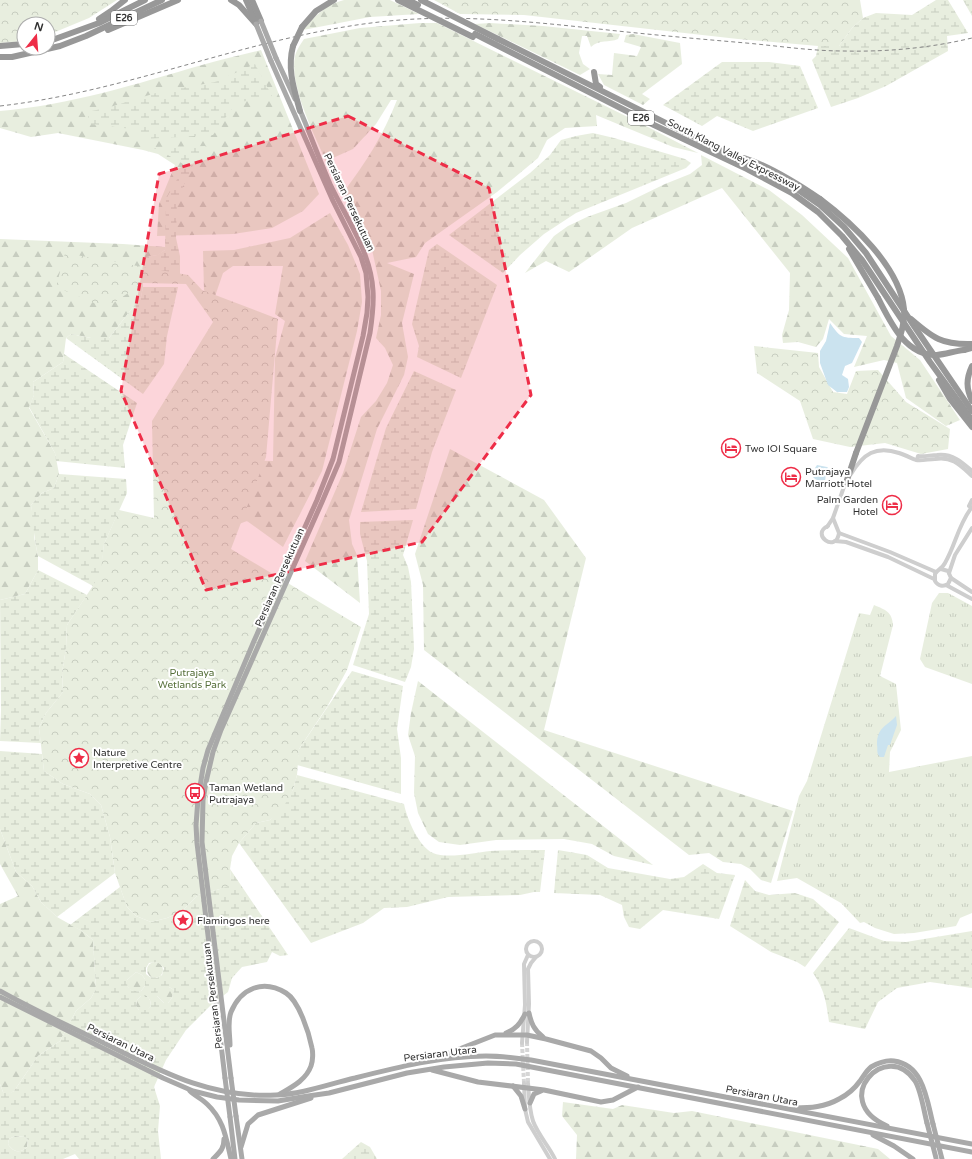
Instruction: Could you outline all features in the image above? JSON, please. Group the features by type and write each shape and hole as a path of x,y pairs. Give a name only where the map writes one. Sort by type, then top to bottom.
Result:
{"highway":[{"path":"78,31 111,11 125,0"},
{"name":"E26","path":"56,39 99,23 145,0"},
{"name":"E26","path":"0,57 12,57 60,46 86,36 162,0"},
{"path":"86,36 125,24 178,0"},
{"path":"231,0 259,22"},
{"path":"246,0 259,22"},
{"path":"252,0 259,22"},
{"path":"300,111 290,74 290,56 293,46 302,26 316,11 334,0"},
{"path":"398,0 474,36"},
{"name":"South Klang Valley Expressway","path":"408,0 474,36 496,41 573,76 728,153 794,187 820,205 844,227 866,253 972,411"},
{"name":"South Klang Valley Expressway","path":"421,0 654,125 770,181 806,202 842,236 862,260 930,362 969,405 972,420"},
{"path":"0,46 16,45"},
{"path":"573,76 589,79 594,72 596,84 603,88 607,93"},
{"path":"728,153 752,160 794,182 841,215 858,231 885,264 898,286 904,310 902,329 846,483"},
{"path":"842,236 897,332 907,343 919,351 936,355 972,348"},
{"path":"906,314 933,337 944,342 972,344"},
{"path":"930,362 936,376 950,398 972,427"},
{"path":"969,405 967,377 972,366"}],"main road":[{"name":"Persiaran Persekutuan","path":"220,1009 214,978 200,872 196,825 203,768 208,750 254,641 317,500 333,459 364,336 368,297 366,273 358,250 327,183 259,22"},
{"name":"Persiaran Persekutuan","path":"274,59 300,111 327,183"},
{"name":"Persiaran Persekutuan","path":"235,1159 230,1117 228,1078 202,842 203,800 213,752 224,724 339,462 373,315 373,290 370,271 362,246 344,218"},
{"path":"228,1078 229,1021 231,1012 238,999 248,990 261,986 273,988 287,994 297,1007 313,1049 311,1065 305,1076 294,1086 277,1095"},
{"name":"Persiaran Utara","path":"0,991 45,1018"},
{"name":"Persiaran Utara","path":"0,998 45,1018 188,1089 217,1097 260,1101 278,1100 329,1092 425,1069 488,1063 516,1064 972,1152"},
{"path":"505,1034 514,1029 527,1013"},
{"path":"527,1013 534,1029 546,1039"},
{"path":"405,1066 443,1056 488,1036 505,1034 524,1035 546,1039 591,1051 617,1072 637,1080"},
{"name":"Persiaran Utara","path":"164,1076 217,1091 239,1094 277,1095 298,1092 405,1066 463,1057 509,1057 972,1144"},
{"path":"784,1108 814,1108 831,1104 854,1088 870,1068 884,1062 904,1070 916,1083 930,1124 938,1159"},
{"path":"890,1064 868,1077 863,1087 862,1099 867,1112 871,1116 877,1121 897,1130"},
{"path":"425,1069 443,1072 478,1082 513,1086 526,1085 601,1102 607,1102 638,1087"},
{"name":"Persiaran Persekutuan","path":"228,1078 236,1116 242,1159"},
{"path":"513,1086 521,1096 525,1109"},
{"path":"188,1089 206,1103 222,1125 231,1159"},
{"path":"530,1103 534,1094 544,1090"},
{"path":"241,1147 248,1124 258,1115 329,1092"},
{"path":"213,1159 221,1152 224,1144 222,1125"},
{"path":"864,1132 894,1146 913,1159"}],"street":[{"path":"972,475 960,462 950,459 917,458 891,451 878,450 862,458 857,464 846,483 833,518 827,527 822,531 823,539 830,542 841,541 860,547 908,566 934,579 938,584 946,585 972,599"},
{"path":"934,579 936,572 942,569 952,549 960,526 971,507 972,500"},
{"path":"833,518 838,533 838,538 835,541"},
{"path":"827,527 830,526 836,528"},
{"path":"946,585 949,582 955,554 972,528"},
{"path":"838,533 936,572"},
{"path":"942,569 946,570 950,575 972,592"},
{"path":"525,1043 524,1035 527,1013 528,969 530,963 542,950 540,944 535,941 530,942 527,945 526,951 528,955 524,964 527,1013"},
{"path":"528,955 536,957"},
{"path":"526,1085 533,1121 555,1159"},
{"path":"526,1085 525,1109 528,1122 550,1159"}],"highlighted area":[{"path":"348,116 489,188 531,395 422,542 206,590 121,391 159,174"}],"green space":[{"path":"0,0 117,0 89,18 56,32 56,16 16,16 16,42 0,43"},
{"path":"344,0 390,0 419,14 370,17 303,30 326,8"},
{"path":"434,0 860,0 863,18 852,28 839,46 818,46 738,39 524,15 460,14"},
{"path":"936,0 948,0 968,33 947,36 948,51 886,86 858,98 831,107 812,60 816,56 818,46 839,46 852,28 863,18 876,13 912,15"},
{"path":"963,0 972,0 972,16"},
{"path":"437,23 698,153 673,147 596,115 597,126 565,128 547,140 538,158 497,192 425,243 416,257 387,263 414,274 402,323 408,357 404,375 377,429 349,520 352,544 357,555 360,603 305,561 343,473 361,417 376,401 387,383 393,365 385,348 376,338 381,315 381,291 371,245 362,223 343,193 373,148 386,125 397,100 391,100 376,124 353,149 326,161 309,124 299,95 294,68 295,56 304,39 360,28"},
{"path":"490,23 543,26 620,34 618,39 597,43 591,47 587,36 582,36 579,53 583,64 590,69 580,75 475,24"},
{"path":"633,34 680,43 682,64 642,94 650,99 643,105 604,85 598,74 612,75 614,53 637,56 641,47 624,42 626,35"},
{"path":"261,50 319,194 303,211 272,228 233,234 157,236 159,204 175,165 158,154 143,150 58,133 31,137 0,128 0,111 77,99"},
{"path":"722,62 769,62 800,66 818,108 753,131 717,116 702,126 663,105"},
{"path":"255,64 272,96 236,103 213,135 145,139 140,130 90,124 87,112 110,107 159,92 215,82"},
{"path":"593,133 685,159 691,163 686,168 576,213 544,234 520,255 503,273 449,235 530,173 550,155 561,140"},
{"path":"206,146 192,167 177,200 176,238 180,256 180,275 142,276 141,258 157,255 165,250 166,199 185,165 159,150 149,147"},
{"path":"701,155 769,190 802,215 848,258 891,336 920,360 960,420 946,426 906,398 897,363 884,360 854,367 867,336 844,334 829,319 823,339 816,347 798,342 783,343 782,335 789,310 790,273 722,188 632,228 569,272 546,261 525,273 554,236 568,226 587,217 626,203 665,184 690,174 702,165"},
{"path":"330,213 348,245 360,274 362,302 357,331 322,471 283,547 247,521 231,527 208,459 273,461 275,358 285,321 275,314 283,266 233,266 223,273 212,305 204,290 203,251 234,250 290,238"},
{"path":"0,239 123,244 165,247 165,250 158,255 141,258 143,287 141,297 109,338 91,338 71,334 66,338 63,362 33,382 34,395 29,408 55,453 59,474 54,488 42,493 31,505 34,523 34,537 38,556 38,570 25,594 0,600"},
{"path":"437,244 497,285 461,378 417,357 419,346 412,324 429,250"},
{"name":"Putrajaya Wetlands Park","path":"65,253 188,275 202,290 278,319 266,457 231,549 361,627 347,670 327,707 299,749 297,775 293,790 284,806 270,820 256,823 239,843 232,856 230,869 231,879 228,886 198,895 181,912 167,918 151,922 136,916 127,907 115,873 110,837 101,805 90,794 63,784 44,771 39,728 46,713 63,692 62,673 66,648 67,625 100,575 104,544 119,510 154,518 152,421 213,322 186,284 143,283 106,308 56,287"},
{"path":"143,287 178,287 167,336 164,364 143,394 66,338 71,334 91,338 109,338 141,297"},
{"path":"754,346 818,353 819,367 833,392 847,394 856,371 878,370 906,402 950,429 948,449 921,454 885,443 850,447 813,439 800,401 757,373"},
{"path":"64,354 137,403 123,445 125,468 56,461 55,453 29,407 34,395 33,382 63,362"},
{"path":"414,371 456,390 432,452 416,509 361,512 386,428"},
{"path":"450,449 544,500 586,558 544,730 793,811 771,883 761,880 750,869 741,864 723,862 709,853 689,855 424,650 423,585 415,554"},
{"path":"59,474 126,479 127,493 104,544 101,575 93,586 38,556 31,505 42,493 54,488"},
{"path":"413,520 403,555 408,567 411,582 414,649 411,667 405,682 353,665 369,614 367,561 360,534 360,522"},
{"path":"38,570 87,595 67,625 66,648 62,673 63,692 46,713 39,728 41,743 0,741 0,600 25,594"},
{"path":"939,593 948,593 972,606 972,684 925,667 920,659 932,603"},
{"path":"874,605 882,608 890,614 893,625 880,676 896,684 901,730 890,752 889,772 972,756 972,913 960,918 956,926 914,933 894,934 875,928 864,922 860,923 841,903 797,878 777,881 799,796 807,781 859,613 870,615"},
{"path":"352,671 403,686 397,729 401,758 401,794 297,765 299,749"},
{"path":"418,681 653,865 614,856 592,844 564,839 496,840 460,845 439,842 428,834 418,813 414,793 415,756 408,735"},
{"path":"0,751 42,754 44,771 63,784 90,794 101,805 110,837 115,873 57,917 41,902 32,886 16,872 0,829"},
{"path":"297,775 404,804 411,825 418,839 428,850 439,855 461,855 490,851 545,850 540,892 520,895 448,897 407,907 384,908 363,923 311,943 239,843 256,823 270,820 293,790"},
{"path":"0,829 16,872 32,886 41,902 57,917 82,931 93,940 96,989 91,998 76,1011 60,1041 38,1056 14,1091 8,1095 3,1092 0,1084 0,904 18,896 0,864"},
{"path":"558,850 587,855 608,868 670,879 684,877 703,864 717,873 735,875 719,919 663,910 640,929 629,927 624,917 622,905 600,895 554,893"},
{"path":"230,869 288,955 280,956 272,952 267,962 242,967 232,978 228,992 210,1006 186,1030 166,1060 154,1087 160,1106 158,1131 161,1159 79,1159 75,1154 63,1159 0,1159 0,1084 3,1092 8,1094 14,1091 38,1056 60,1041 76,1011 91,998 96,989 93,940 82,931 70,925 120,887 127,907 136,916 151,922 167,918 181,912 198,895 220,889 231,879","holes":["156,962 160,964 164,968 162,975 157,978 150,977 146,974 146,968 149,963","136,972 142,975 145,979 145,986 141,991 133,991 129,988 127,980","169,987 174,990 172,998 168,1003 164,1003 157,996 158,991 162,988","141,996 147,996 150,1000 151,1006 146,1010 139,1010 136,1006 137,1000","15,1136 25,1137 28,1140 27,1147 22,1151 14,1150 8,1144 9,1139"]},
{"path":"745,880 755,891 769,895 795,893 813,899 839,922 805,967 797,962 771,952 730,926"},
{"path":"849,928 884,941 906,942 972,931 972,988 930,982 897,988 878,1002 865,1029 829,1022 824,996 813,973"},
{"path":"152,962 158,962 163,967 161,976 158,978 152,978 147,973 147,967"},
{"path":"136,972 142,975 145,979 145,986 141,991 135,992 129,989 127,980"},
{"path":"162,987 169,987 174,990 172,998 168,1003 164,1003 157,996 157,991"},
{"path":"141,996 147,996 150,1000 151,1006 146,1011 139,1010 136,1006 137,1000"},
{"path":"563,1102 613,1109 622,1105 674,1113 692,1111 878,1149 890,1159 576,1159 577,1135 562,1116"},
{"path":"15,1136 25,1137 28,1140 27,1147 22,1151 12,1149 8,1144 9,1139"},
{"path":"361,1142 370,1147 377,1159 342,1159"}],"water":[{"path":"830,323 842,336 848,338 859,338 862,342 852,363 845,366 842,375 848,379 849,387 847,392 837,392 828,385 820,363 820,351 826,341"},
{"path":"817,465 827,467 832,471 831,473 826,473 825,482 814,479 813,476 818,472 815,468"},
{"path":"896,716 897,725 890,745 888,745 884,757 880,757 877,751 877,739 880,731"}],"tunnel":[{"path":"527,1042 528,1083"},
{"path":"522,1043 524,1083"}],"railway":[{"path":"0,106 52,98 104,87 259,45 310,33 363,24 416,19 464,18 512,21 832,51 908,49 972,38"}],"place":[{"name":"Two IOI Square","path":"731,448"},
{"name":"Putrajaya Marriott Hotel","path":"791,477"},
{"name":"Palm Garden Hotel","path":"892,505"},
{"name":"Nature Interpretive Centre","path":"79,758"},
{"name":"Taman Wetland Putrajaya","path":"195,793"},
{"name":"Flamingos here","path":"183,920"}]}
